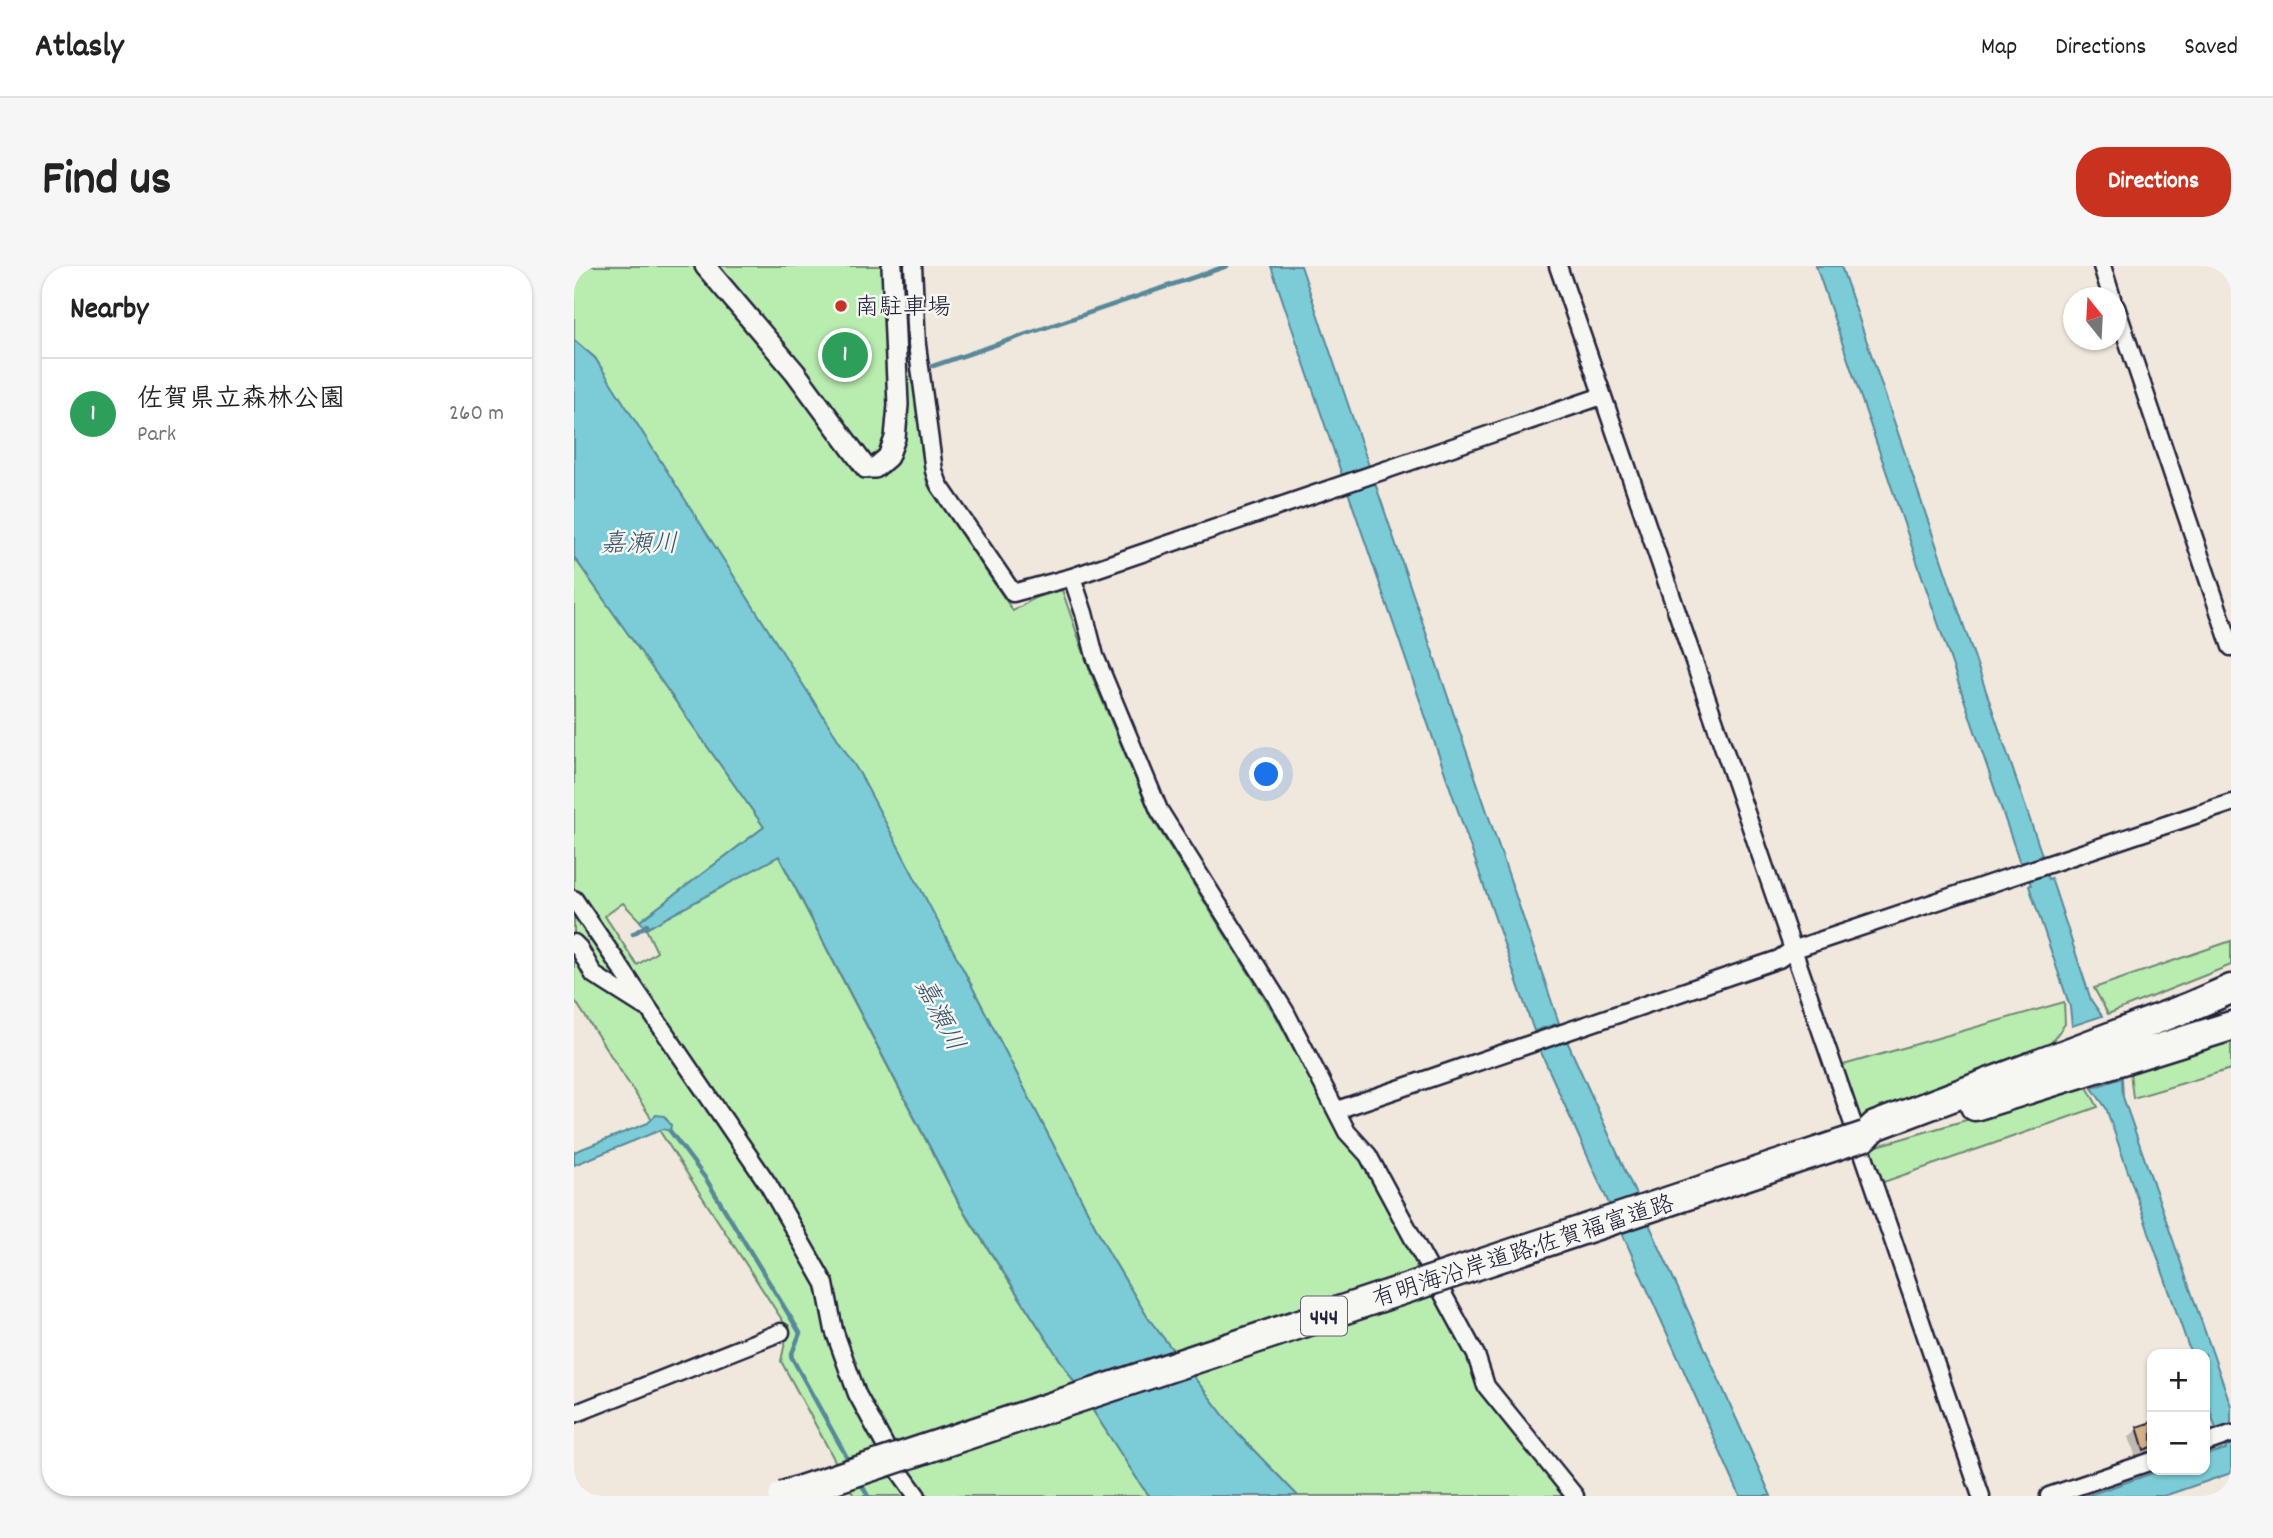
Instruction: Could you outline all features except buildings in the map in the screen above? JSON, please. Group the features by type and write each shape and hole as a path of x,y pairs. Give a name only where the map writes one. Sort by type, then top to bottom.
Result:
{"highway":[{"path":"1865,1136 1875,1126 2231,989"},
{"path":"1865,1136 1879,1137 2231,1026"},
{"name":"有明海沿岸道路;佐賀福富道路","path":"783,1496 1865,1136"}],"street":[{"path":"705,266 795,372 866,468 875,468 887,457 895,438 898,405 892,266"},
{"path":"913,266 917,345 934,471 939,485 1013,593 1072,577 1602,396"},
{"path":"1558,266 1981,1496"},
{"path":"2102,266 2109,287"},
{"path":"2126,337 2231,647"},
{"path":"1072,577 1095,656 1158,810 1286,1011 1347,1132 1368,1155 1476,1355 1486,1386 1575,1496"},
{"path":"1337,1110 1779,959 1792,950 2231,803"},
{"path":"574,899 768,1184 825,1284 834,1330 857,1394 899,1471 917,1496"},
{"path":"574,943 594,975 650,1011"},
{"path":"574,1414 781,1332"},
{"path":"2049,1496 2147,1463"}],"green space":[{"path":"574,266 885,266 889,380 883,448 877,453 888,472 900,444 899,266 908,266 912,351 927,484 1013,611 1035,598 1062,590 1091,674 1152,818 1277,1018 1341,1138 1362,1157 1469,1352 1484,1390 1565,1496 1298,1496 1238,1434 1148,1318 1109,1253 964,971 595,358 574,340"},
{"path":"574,557 764,827 640,921 623,903 605,916 637,965 657,952 646,929 778,855 960,1206 1150,1496 854,1496 781,1361 788,1329 574,999"},
{"path":"2231,941 2231,965 2108,1014 2094,988"},
{"path":"2064,1002 2065,1024 2044,1052 1860,1120 1840,1066"},
{"path":"2231,1041 2231,1069 2133,1098 2130,1072"},
{"path":"2086,1085 2098,1107 1878,1184 1867,1149"}],"water":[{"path":"1271,266 1301,266 1369,466 1342,475"},
{"path":"1816,266 1841,266 2042,855 2039,859 2048,879 2051,878 2091,1000 2102,1016 2072,1026 2070,1007 2029,886 2031,885 2023,862 2020,863"},
{"name":"嘉瀬川","path":"574,340 595,358 860,774 1109,1253 1148,1318 1238,1434 1298,1496 1150,1496 1143,1488 960,1205 779,856 646,929 640,921 764,827 574,557"},
{"path":"1375,483 1559,1023 1534,1031 1348,492"},
{"path":"1567,1041 1771,1496 1740,1496 1540,1050"},
{"path":"2122,1078 2123,1097 2231,1406 2231,1428 2221,1431 2220,1428 2216,1429 2210,1410 2210,1349 2189,1349 2106,1108 2092,1088"},
{"path":"656,1115 664,1116 671,1125 670,1131 663,1129 574,1165 574,1152 648,1123"},
{"path":"2231,1442 2231,1473 2164,1496 2086,1496 2147,1475 2210,1475 2210,1454 2226,1449 2225,1444"}],"waterway":[{"path":"933,366 1227,266"},
{"path":"633,934 647,925"},
{"path":"670,1131 706,1179 800,1333 791,1356 850,1463"},
{"path":"859,1480 868,1496"}],"place":[{"name":"南駐車場","path":"841,306"},
{"name":"佐賀県立森林公園","path":"845,355"}]}
